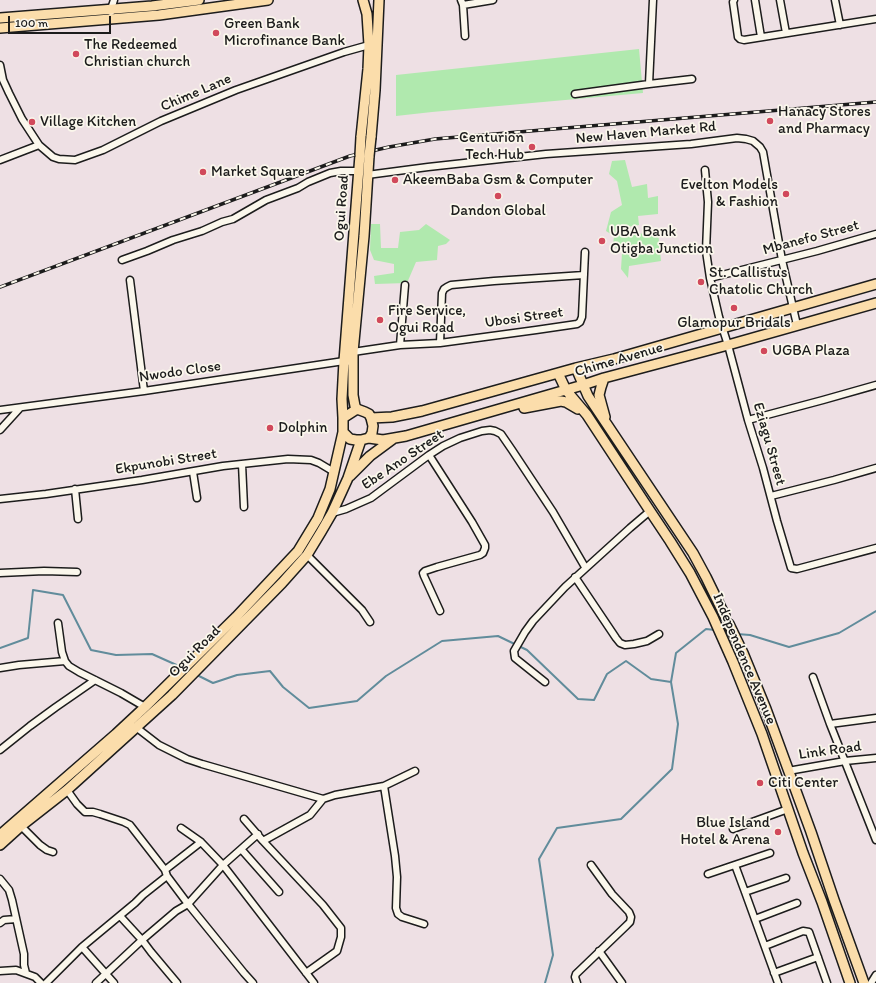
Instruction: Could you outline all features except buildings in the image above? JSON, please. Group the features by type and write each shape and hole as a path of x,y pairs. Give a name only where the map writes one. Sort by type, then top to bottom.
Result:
{"main road":[{"path":"0,18 113,4 152,6 199,0"},
{"path":"0,28 153,16 252,1 268,0"},
{"name":"Ogui Road","path":"363,0 367,14 369,45 366,137"},
{"name":"Ogui Road","path":"357,409 355,406 348,362 353,352 364,155 375,90 379,0"},
{"name":"Ogui Road","path":"343,418 342,399 348,362 359,236"},
{"name":"Chime Avenue","path":"372,418 392,417 422,411 576,368 614,359 876,284"},
{"name":"Chime Avenue","path":"365,439 393,439 428,430 604,378 728,345 876,302"},
{"name":"Independence Avenue","path":"576,368 588,396 693,554 706,577 737,641 766,709 864,983"},
{"name":"Independence Avenue","path":"558,373 566,390 588,414 670,541 713,617 753,711 850,983"},
{"path":"604,378 599,395 607,424"},
{"path":"496,410 516,409 561,401 566,402 588,414"},
{"path":"357,409 369,414 372,418 372,433 365,439 356,440 350,438 343,432 343,418 357,409"},
{"name":"Ogui Road","path":"0,835 145,707 236,617 298,551 318,518 330,489 343,432"},
{"name":"Ogui Road","path":"0,845 21,826 67,790 137,728 172,695 282,584 307,555 315,543 332,513 365,439"},
{"path":"348,478 370,456 393,439"}],"street":[{"path":"144,0 152,6 153,16"},
{"path":"465,36 462,3 493,0"},
{"path":"649,84 653,0"},
{"path":"734,0 733,2 738,37 744,40 876,19"},
{"path":"754,0 761,38"},
{"path":"780,0 786,33"},
{"path":"835,0 840,25"},
{"path":"111,20 113,4"},
{"name":"Chime Lane","path":"0,65 9,93 22,119 39,146 53,157 75,160 103,150 161,121 236,90 344,52 369,45"},
{"path":"575,94 692,79"},
{"name":"New Haven Market Rd","path":"122,260 233,219 266,200 298,188 330,173 341,171 363,173 546,154 691,144 737,138 753,141 763,152 782,260 797,325"},
{"path":"0,160 39,146"},
{"path":"706,170 708,202 706,251 710,278 723,328"},
{"name":"Mbanefo Street","path":"710,278 817,251 876,234"},
{"name":"Ubosi Street","path":"353,352 400,345 440,343 577,324 580,322 582,317 585,252"},
{"path":"440,343 442,293 447,286 584,275"},
{"path":"130,280 144,391"},
{"path":"400,345 405,285"},
{"name":"Eziagu Street","path":"723,328 791,568 797,569 876,548"},
{"name":"Nwodo Close","path":"0,410 348,362"},
{"path":"748,420 876,385"},
{"path":"0,430 20,408"},
{"name":"Ebe Ano Street","path":"332,513 346,509 371,498 443,446 460,438 482,431 495,431 501,434 512,450 553,512 585,567"},
{"path":"429,455 485,545 483,553 480,555 425,571 424,576 440,611"},
{"name":"Ekpunobi Street","path":"0,499 46,494 193,472 223,466 288,458 311,460 334,472"},
{"path":"242,464 244,507"},
{"path":"771,496 876,468"},
{"path":"193,472 197,498"},
{"path":"75,489 78,519"},
{"path":"546,682 515,658 515,649 533,621 565,587 585,567 650,512"},
{"path":"307,555 362,610 370,622"},
{"path":"0,573 44,571 77,572"},
{"path":"575,577 620,644 634,644 647,641 659,634"},
{"path":"58,623 62,652 65,661 69,666 145,707"},
{"path":"0,668 65,661"},
{"path":"813,677 830,724 875,836"},
{"path":"0,750 46,714 95,680"},
{"path":"830,724 876,718"},
{"path":"137,728 159,745 202,764 323,799 384,786 415,771"},
{"name":"Link Road","path":"788,771 845,761 876,758"},
{"path":"384,786 396,856 396,908 398,914 402,917 424,924"},
{"path":"67,790 85,812 100,814 124,822 130,826 188,904 244,974 253,983"},
{"path":"263,841 310,815 323,799"},
{"path":"734,829 788,809"},
{"path":"244,819 323,905 341,928 341,937 337,951 306,973"},
{"path":"21,826 40,845 53,852"},
{"path":"181,828 201,842 223,865 314,983"},
{"path":"96,983 142,940 176,911 188,904 223,865 258,834"},
{"path":"46,983 82,947 135,904 166,873 201,842"},
{"path":"241,849 280,892"},
{"path":"708,874 770,853"},
{"path":"577,983 575,977 576,974 630,922 631,917 629,912 612,894 591,865"},
{"path":"735,866 778,983"},
{"path":"745,892 786,878"},
{"path":"0,879 9,890 24,954 26,973"},
{"path":"755,919 797,903"},
{"path":"120,916 142,940 177,983"},
{"path":"0,923 4,920 16,919"},
{"path":"765,946 803,931 809,932 827,983"},
{"path":"82,947 114,983"},
{"path":"600,950 622,983"},
{"path":"774,973 818,958"},
{"path":"0,971 16,970 35,977 42,983"},
{"path":"871,983 876,975"}],"green space":[{"path":"639,49 643,93 396,116 396,75"},
{"path":"625,160 632,187 647,184 648,198 658,196 658,214 638,216 639,225 627,227 627,235 658,232 661,261 629,266 628,278 621,269 622,253 613,245 614,236 606,231 611,212 622,205 617,181 609,174 612,161"},
{"path":"371,224 380,224 381,248 398,248 400,232 419,230 426,224 450,240 446,244 438,246 437,260 416,262 407,283 375,284 374,276 394,273 394,264 374,260 370,250"}],"waterway":[{"path":"0,648 28,638 33,590 63,595 91,650 116,655 152,654 181,667"},
{"path":"737,634 750,635 789,647 839,633 876,611"},
{"path":"545,983 553,955 539,859 557,828 621,819 672,769 678,724 671,682 676,653 706,629 715,630"},
{"path":"195,674 213,683 237,675 270,671 283,687 309,708 357,701 386,676 442,641 498,636 527,650 578,699 594,700 607,674 626,661 651,679 671,682"}],"railway":[{"path":"0,287 350,156 389,147 435,139 876,102"}],"place":[{"name":"Green Bank Microfinance Bank","path":"216,33"},
{"name":"The Redeemed Christian church","path":"76,54"},
{"name":"Hanacy Stores and Pharmacy","path":"770,121"},
{"name":"Village Kitchen","path":"32,122"},
{"name":"Centurion Tech Hub","path":"532,147"},
{"name":"Market Square","path":"203,172"},
{"name":"AkeemBaba Gsm & Computer","path":"395,180"},
{"name":"Evelton Models & Fashion","path":"786,194"},
{"name":"Dandon Global","path":"498,196"},
{"name":"UBA Bank Otigba Junction","path":"602,241"},
{"name":"St. Callistus Chatolic Church","path":"701,282"},
{"name":"Glamopur Bridals","path":"734,308"},
{"name":"Fire Service, Ogui Road","path":"380,320"},
{"name":"UGBA Plaza","path":"764,351"},
{"name":"Dolphin","path":"270,428"},
{"name":"Citi Center","path":"760,783"},
{"name":"Blue Island Hotel & Arena","path":"778,832"}]}
